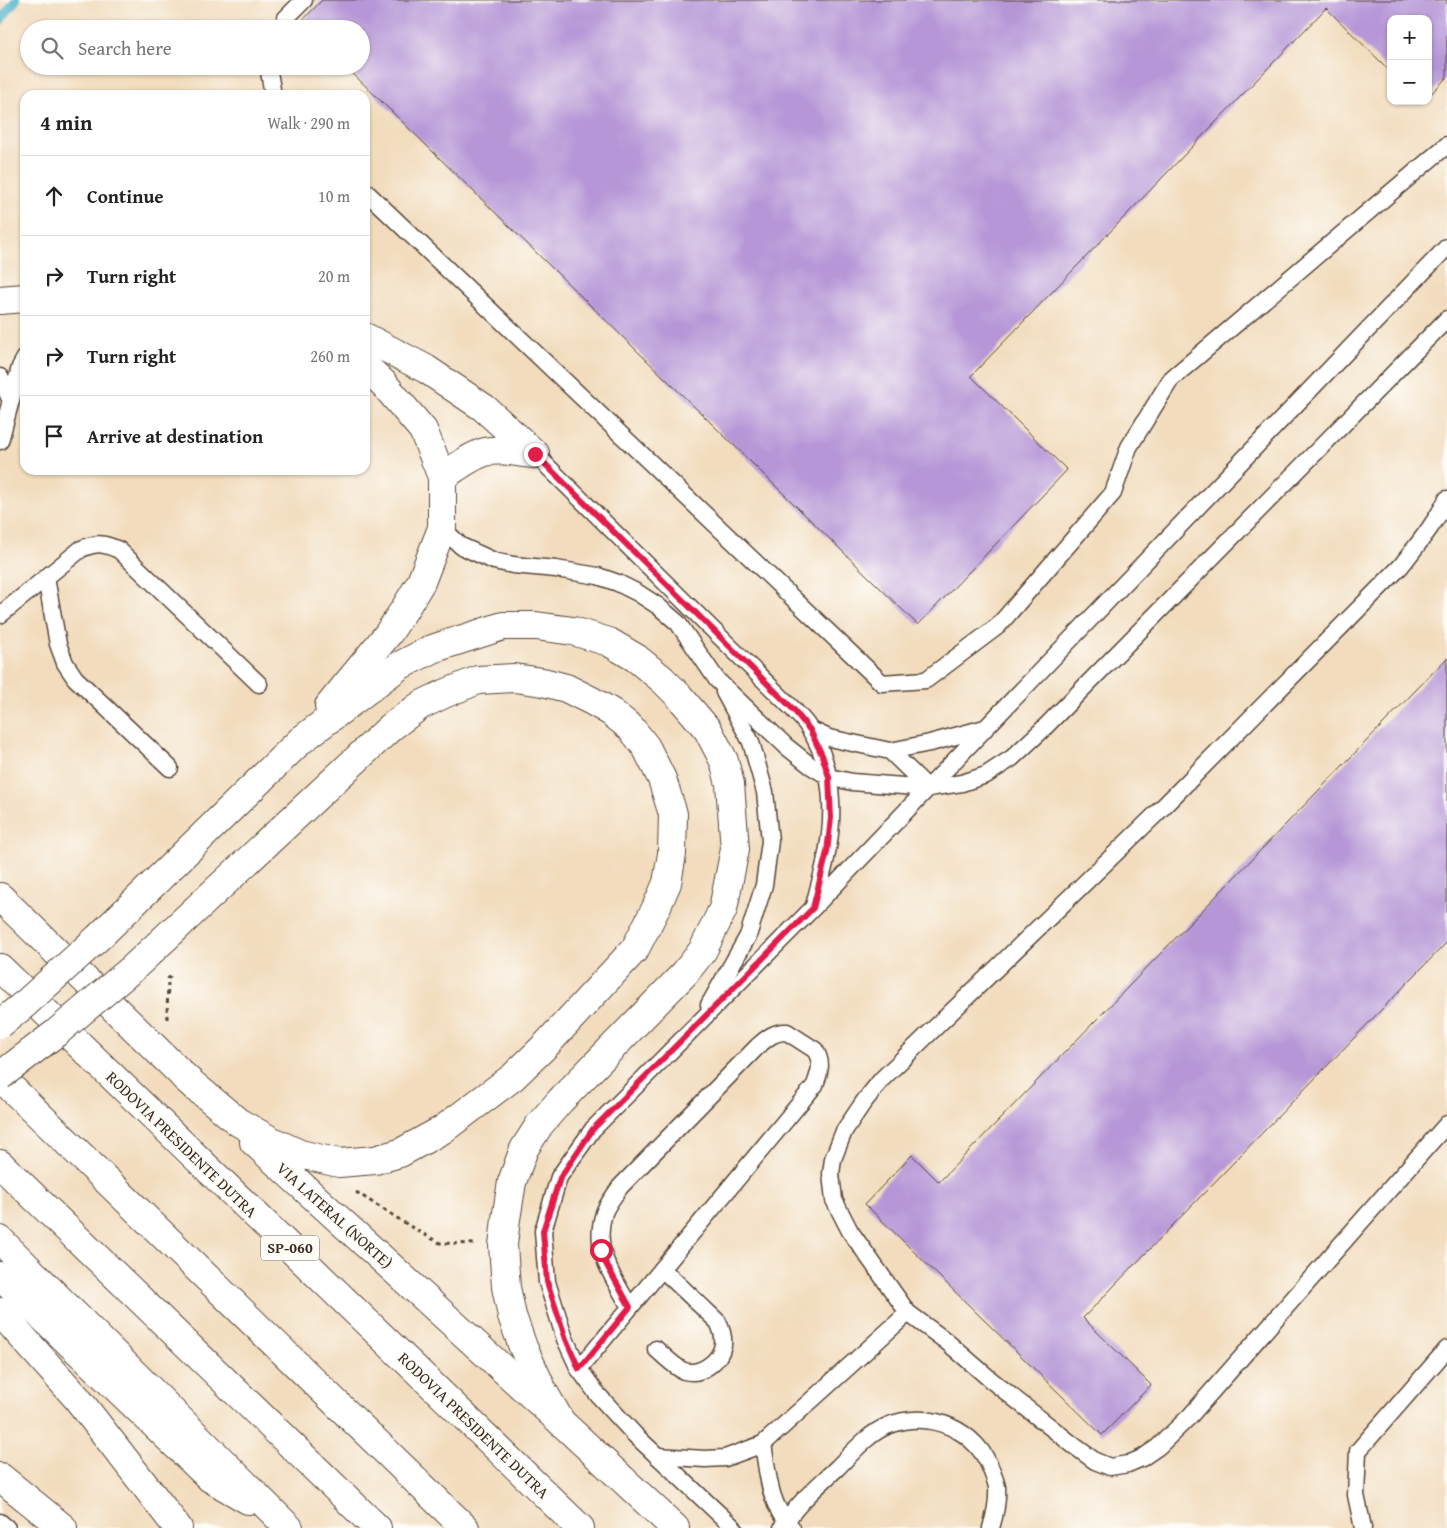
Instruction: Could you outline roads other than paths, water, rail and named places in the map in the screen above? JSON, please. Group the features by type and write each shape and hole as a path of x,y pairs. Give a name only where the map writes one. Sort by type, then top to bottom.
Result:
{"main road":[{"path":"0,300 20,298"},
{"path":"370,339 426,369 484,408 535,454"},
{"path":"0,1024 101,935 300,741 393,626 421,582 442,528 442,477 423,430 383,383 370,371"},
{"path":"442,477 473,458 489,451 535,454"},
{"path":"300,741 399,666 432,649 503,626 536,626 573,631 609,642 636,658 679,696 708,730 724,761 730,784 735,850 723,909 703,950 685,973 560,1101 540,1124 524,1149 512,1182 503,1245 506,1287 512,1316 527,1356 543,1391 561,1422"},
{"path":"184,1077 238,1122 272,1142 300,1154 339,1163 375,1160 400,1153 442,1130 520,1070 546,1046 635,950 667,882 672,854 673,814 662,778 646,747 631,728 610,712 566,688 543,682 514,678 478,680 421,705 391,727 132,968 0,1077 465,1528"},
{"name":"VIA LATERAL (NORTE)","path":"0,897 184,1077 675,1528"},
{"name":"RODOVIA PRESIDENTE DUTRA","path":"0,968 580,1528"},
{"path":"0,1164 377,1528"},
{"path":"0,1240 283,1522"},
{"path":"0,1276 210,1478 283,1522"},
{"path":"0,1312 77,1398 178,1528"},
{"path":"0,1477 63,1528"}],"lane":[{"path":"285,20 304,0"},
{"path":"270,75 272,90"},
{"path":"370,196 882,683 926,680 998,626 1114,493 1129,447 1171,379 1447,145"},
{"path":"734,1528 636,1435 604,1402 579,1369 566,1339 547,1282 543,1231 560,1178 593,1129 813,908 1447,247"},
{"path":"718,680 787,746 810,766 829,777 852,782 928,788 962,783 986,775 1012,758 1041,731 1447,319"},
{"path":"0,441 20,367"},
{"path":"0,377 11,401"},
{"path":"535,454 793,709 810,730 822,755 829,777 831,818 827,852 813,908"},
{"path":"1447,499 1436,519 1401,566 1156,814 882,1079 848,1124 833,1159 831,1174 834,1200 850,1231 908,1313 946,1341 1021,1404 1095,1461 1110,1466 1128,1464 1142,1458 1158,1447 1190,1416 1447,1124"},
{"path":"442,528 461,546 494,561 598,576 618,583 658,606 678,623 718,680 750,742 765,792 770,841 764,885 748,936 698,1025"},
{"path":"0,615 81,549 92,544 106,544 119,550 259,684"},
{"path":"46,578 58,644 65,663 75,678 170,768"},
{"path":"810,730 830,738 890,751 930,743 985,728"},
{"path":"890,751 928,788"},
{"path":"579,1369 815,1085 820,1066 818,1055 815,1050 788,1032 783,1031 772,1034 758,1046 620,1186 604,1213 601,1250 605,1262 630,1307"},
{"path":"656,1349 683,1370 695,1372 705,1369 718,1356 723,1348 724,1339 718,1322 662,1269"},
{"path":"657,1456 705,1459 725,1458 763,1444 908,1313"},
{"path":"1363,1528 1356,1495 1358,1451 1447,1349"},
{"path":"786,1526 800,1503 871,1435 888,1426 908,1421 930,1420 950,1425 970,1438 988,1460 997,1486 996,1510 991,1528"},
{"path":"763,1444 769,1485 786,1526"},
{"path":"0,1522 7,1528"}],"waterway":[{"path":"0,21 16,0"}]}
